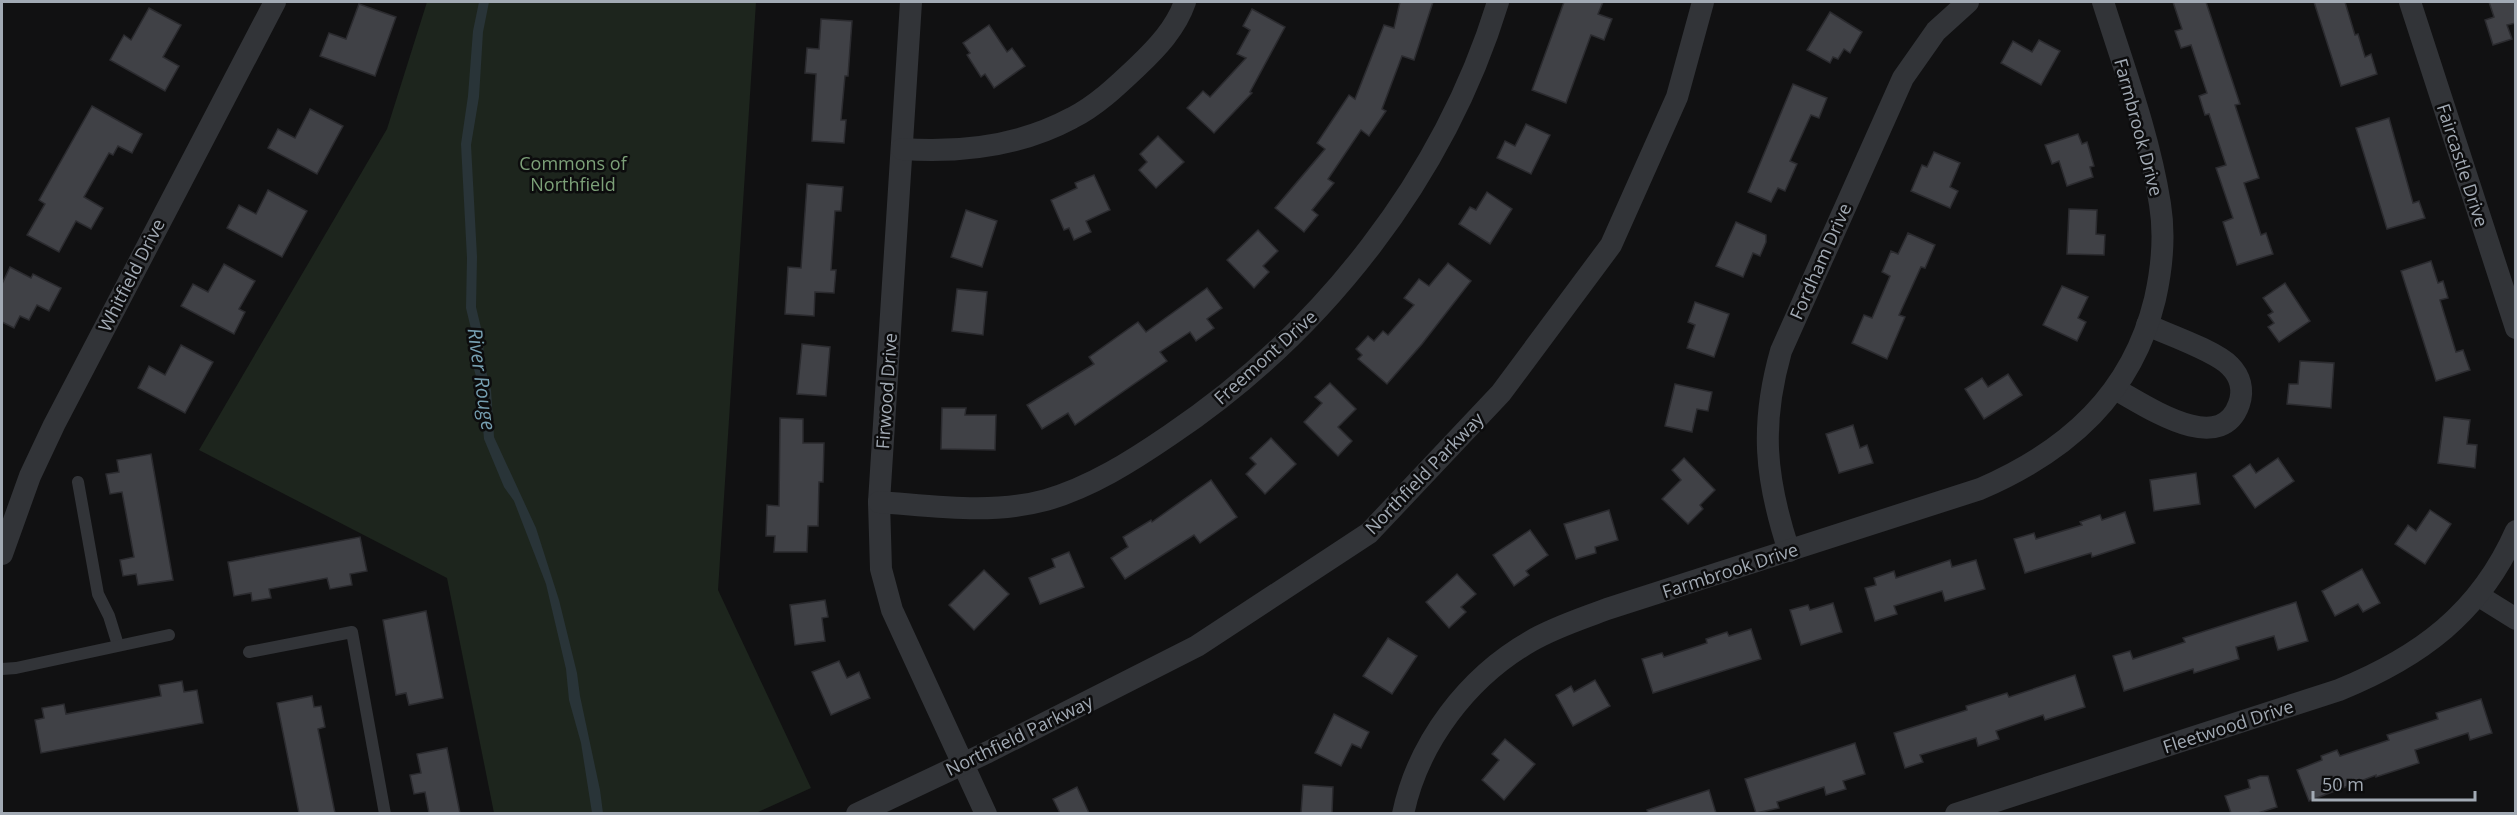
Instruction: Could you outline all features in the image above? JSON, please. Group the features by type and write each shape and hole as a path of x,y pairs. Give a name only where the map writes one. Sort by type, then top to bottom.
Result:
{"street":[{"name":"Whitfield Drive","path":"2,554 30,476 54,425 275,2"},
{"name":"Firwood Drive","path":"911,2 879,502 881,568 900,631 963,764"},
{"path":"902,149 973,148 1018,139 1072,118 1100,100 1154,52 1179,18 1185,2"},
{"name":"Freemont Drive","path":"879,502 994,508 1046,500 1111,473 1146,452 1219,400 1274,354 1321,306 1386,225 1415,181 1458,103 1473,72 1498,2"},
{"name":"Northfield Parkway","path":"857,813 963,764 1197,646 1369,533 1501,393 1611,245 1677,97 1703,2"},
{"name":"Fordham Drive","path":"1789,551 1774,501 1767,444 1767,418 1772,383 1781,351 1902,78 1936,31 1968,2"},
{"name":"Farmbrook Drive","path":"1403,813 1414,775 1429,743 1448,716 1476,684 1501,662 1531,641 1564,625 1607,609 1980,489 2007,477 2054,450 2075,432 2115,389 2138,350 2147,325 2159,281 2162,245 2160,206 2150,156 2103,2"},
{"name":"Faircastle Drive","path":"2410,2 2516,328"},
{"path":"2115,389 2165,416 2199,428 2211,428 2222,424 2238,408 2241,386 2229,365 2147,325"},
{"name":"Fleetwood Drive","path":"1956,813 2339,690 2371,677 2421,649 2479,596 2498,567 2515,532"},
{"path":"2479,596 2516,619"},
{"path":"963,764 986,813"}],"lane":[{"path":"78,482 98,594 110,616 118,645"},
{"path":"249,652 352,632 385,813"},
{"path":"2,669 16,668 169,635"}],"green space":[{"name":"Commons of Northfield","path":"427,2 756,2 718,590 811,788 756,813 494,813 447,578 199,450 387,129"}],"water":[{"name":"River Rouge","path":"479,2 489,2 483,32 479,97 471,145 477,257 476,307 482,332 485,367 491,390 494,437 536,528 559,600 577,673 603,813 592,813 581,743 569,700 566,669 546,584 514,501 504,487 484,439 480,392 474,369 472,333 466,308 467,258 461,144 468,96 473,31"}],"building":[{"path":"1400,2 1433,2 1414,60 1402,56 1382,109 1386,111 1369,136 1361,130 1328,179 1334,183 1312,210 1318,215 1304,232 1275,208 1325,149 1317,143 1349,95 1355,99 1384,25 1394,28"},
{"path":"1564,2 1603,2 1598,14 1612,19 1604,40 1591,35 1566,103 1532,90"},
{"path":"2173,2 2206,2 2240,104 2235,105 2259,178 2244,183 2261,235 2266,233 2273,254 2237,265 2223,222 2233,218 2216,168 2226,165 2209,114 2205,115 2199,96 2207,93 2191,45 2181,48 2175,31 2182,29"},
{"path":"2314,2 2345,2 2355,35 2358,34 2365,57 2371,54 2377,74 2341,86"},
{"path":"2489,2 2516,2 2516,23 2507,25 2512,39 2493,45 2485,20 2494,17"},
{"path":"359,4 396,17 375,76 320,56 329,33 346,39"},
{"path":"149,8 181,25 163,57 179,66 165,91 110,60 124,35 131,40"},
{"path":"1252,9 1285,27 1250,92 1252,93 1214,133 1187,108 1203,91 1210,97 1246,58 1237,54 1250,30 1243,26"},
{"path":"1830,12 1862,32 1850,53 1844,49 1838,59 1833,57 1830,63 1807,50"},
{"path":"821,19 852,21 848,76 845,76 841,120 846,120 844,143 812,141 816,74 805,73 807,48 819,49"},
{"path":"989,25 1007,52 1012,48 1025,66 994,88 985,74 981,77 967,55 970,53 963,43"},
{"path":"2039,40 2060,51 2041,85 2001,63 2013,41 2032,52"},
{"path":"1793,84 1827,98 1819,118 1811,115 1790,161 1797,164 1785,191 1778,188 1771,202 1748,192"},
{"path":"92,106 142,134 132,153 118,146 113,155 109,153 84,197 103,208 91,229 76,221 59,252 27,235 45,204 39,200"},
{"path":"310,109 343,126 317,174 268,148 278,129 295,138"},
{"path":"2389,118 2413,203 2419,201 2425,218 2387,229 2356,128"},
{"path":"1526,124 1550,135 1531,174 1497,158 1505,141 1515,146"},
{"path":"2078,134 2082,144 2087,142 2094,166 2090,167 2093,177 2067,186 2059,161 2052,164 2045,145"},
{"path":"1158,136 1184,162 1156,188 1139,170 1147,162 1140,154"},
{"path":"1934,152 1960,163 1950,187 1958,191 1950,208 1911,191 1922,165 1927,167"},
{"path":"1094,175 1110,210 1086,221 1091,232 1074,240 1069,228 1064,230 1051,200 1077,188 1075,183"},
{"path":"807,184 843,187 841,211 835,211 831,270 836,270 834,293 815,292 814,316 785,314 788,267 801,268"},
{"path":"268,190 307,211 282,257 227,228 239,205 256,214"},
{"path":"1487,192 1512,209 1490,244 1459,224 1470,207 1476,210"},
{"path":"2069,209 2097,210 2096,234 2105,235 2104,255 2067,254"},
{"path":"966,210 997,221 982,267 951,257"},
{"path":"1736,222 1766,235 1766,242 1760,256 1753,253 1743,277 1716,266"},
{"path":"1258,230 1278,251 1263,266 1269,272 1254,288 1227,260"},
{"path":"1908,233 1935,245 1925,268 1921,267 1899,315 1905,317 1887,359 1852,343 1864,315 1872,318 1890,276 1882,272 1891,251 1898,254"},
{"path":"2431,261 2438,283 2443,281 2448,298 2440,300 2456,352 2463,350 2470,370 2436,381 2401,271"},
{"path":"1448,263 1471,281 1422,344 1387,384 1358,359 1362,355 1356,349 1368,336 1374,341 1383,331 1388,335 1414,305 1404,298 1419,279 1429,286"},
{"path":"224,264 255,281 239,309 245,312 234,334 181,306 193,284 208,292"},
{"path":"10,267 31,278 33,274 61,288 49,311 37,305 29,320 20,316 14,328 2,322 2,284"},
{"path":"2285,283 2310,321 2279,342 2268,327 2274,323 2268,315 2273,312 2263,298"},
{"path":"2062,286 2088,297 2078,318 2086,322 2077,341 2043,325"},
{"path":"1207,288 1222,308 1207,319 1214,328 1196,341 1190,332 1160,352 1167,361 1075,425 1068,413 1042,429 1027,405 1094,364 1089,357 1138,322 1146,332"},
{"path":"957,289 987,292 983,335 952,331"},
{"path":"1695,302 1729,314 1714,357 1687,348 1695,325 1688,322"},
{"path":"802,344 830,347 826,396 797,394"},
{"path":"181,345 213,362 185,413 138,388 149,366 165,375"},
{"path":"2300,361 2334,363 2331,408 2287,404 2289,384 2298,384"},
{"path":"2008,374 2022,395 1984,419 1965,389 1982,378 1988,387"},
{"path":"1330,383 1356,409 1338,427 1352,441 1338,456 1304,422 1322,403 1315,397"},
{"path":"1675,384 1712,392 1708,411 1697,409 1692,432 1665,426"},
{"path":"942,408 966,408 965,415 996,415 995,450 941,449"},
{"path":"2444,417 2470,420 2467,444 2477,445 2475,468 2438,463"},
{"path":"780,418 803,419 803,443 824,443 823,482 819,482 818,526 808,526 807,552 774,552 775,536 766,536 767,505 779,506"},
{"path":"1853,425 1860,448 1867,445 1873,463 1839,473 1826,434"},
{"path":"1271,438 1296,464 1265,494 1246,474 1256,464 1250,458"},
{"path":"151,454 173,580 138,585 136,574 123,576 120,560 134,557 122,492 110,494 106,474 119,472 117,460"},
{"path":"1684,458 1715,490 1700,505 1703,509 1688,524 1662,499 1681,480 1672,470"},
{"path":"2278,458 2294,481 2255,508 2233,476 2250,464 2256,473"},
{"path":"2196,473 2200,504 2154,511 2150,480"},
{"path":"1211,480 1237,517 1200,543 1194,535 1125,579 1111,558 1128,547 1123,537 1151,520 1152,522"},
{"path":"1609,510 1618,540 1595,547 1596,553 1576,559 1564,524"},
{"path":"2430,510 2451,524 2425,564 2395,544 2408,525 2416,531"},
{"path":"2125,512 2135,543 2092,557 2091,553 2025,573 2014,539 2034,533 2036,539 2082,525 2080,522 2100,515 2102,520"},
{"path":"1530,530 1548,555 1526,571 1529,575 1514,586 1493,555"},
{"path":"360,537 367,571 350,574 352,585 330,589 327,578 269,589 271,598 252,601 251,593 234,596 228,562"},
{"path":"1069,552 1084,587 1040,604 1029,578 1055,567 1052,559"},
{"path":"1950,560 1952,567 1976,560 1985,589 1945,601 1942,591 1894,606 1897,614 1875,621 1865,588 1876,585 1874,578 1894,571 1896,578"},
{"path":"2362,569 2380,603 2363,612 2358,604 2335,616 2322,591"},
{"path":"984,570 1009,594 974,630 949,605"},
{"path":"1457,574 1476,594 1461,607 1466,612 1449,628 1426,602"},
{"path":"825,600 828,617 822,618 825,641 795,645 790,605"},
{"path":"2296,602 2308,641 2278,650 2274,636 2236,647 2239,659 2194,673 2193,669 2124,691 2113,656 2130,651 2133,659 2185,642 2183,638"},
{"path":"1833,603 1842,632 1801,645 1790,610 1808,605 1810,610"},
{"path":"426,611 443,698 409,705 406,693 396,695 383,620"},
{"path":"1751,629 1761,659 1653,693 1642,659 1662,653 1664,657 1707,643 1706,639 1727,632 1729,636"},
{"path":"1388,638 1417,656 1392,694 1363,676"},
{"path":"839,661 847,678 859,672 870,698 831,715 812,672"},
{"path":"2075,675 2085,707 2045,720 2043,715 1996,731 1999,739 1978,746 1976,738 1920,755 1923,762 1905,768 1894,733 1967,710 1966,706 2007,693 2009,697"},
{"path":"1595,680 1610,706 1573,726 1556,695 1571,686 1574,692"},
{"path":"182,681 184,692 197,690 203,723 41,753 35,720 44,718 42,708 64,704 66,714 161,696 159,685"},
{"path":"312,696 314,707 321,706 325,727 318,729 335,813 299,813 277,703"},
{"path":"2481,699 2492,733 2470,740 2468,733 2415,750 2419,763 2376,777 2376,775 2309,801 2297,770 2322,760 2321,756 2337,750 2340,756 2389,740 2387,735 2438,719 2436,713"},
{"path":"1334,714 1369,732 1361,748 1352,744 1341,766 1315,753"},
{"path":"1505,739 1535,764 1504,800 1482,780 1499,760 1492,754"},
{"path":"1855,743 1865,774 1843,781 1846,789 1826,795 1824,787 1777,802 1779,808 1756,813 1745,779"},
{"path":"447,748 460,813 429,813 425,792 414,794 410,775 421,773 417,754"},
{"path":"2268,776 2277,807 2258,813 2231,813 2225,796 2250,788 2248,780"},
{"path":"1303,785 1333,787 1332,813 1301,813"},
{"path":"1077,787 1089,813 1060,813 1053,799"},
{"path":"1709,790 1716,813 1648,813 1647,810"}]}
